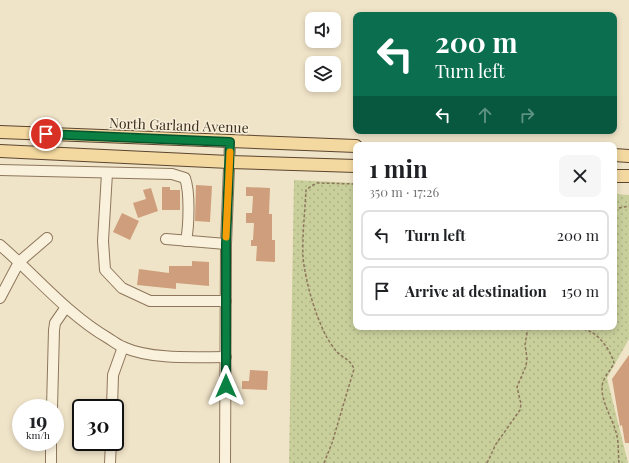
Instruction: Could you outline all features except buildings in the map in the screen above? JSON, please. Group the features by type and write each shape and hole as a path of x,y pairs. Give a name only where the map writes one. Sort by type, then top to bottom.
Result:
{"main road":[{"name":"North Garland Avenue","path":"0,132 353,146"},
{"path":"0,151 230,162 353,166"},
{"path":"617,155 629,156"},
{"path":"617,176 629,176"}],"street":[{"path":"225,463 226,244 230,142"},
{"path":"0,170 172,174 186,178 188,186 188,231 186,241"},
{"path":"107,173 103,241 105,270 122,288 150,301 226,301"},
{"path":"0,298 19,262 47,238"},
{"path":"166,239 226,244"},
{"path":"0,245 66,307 93,329 123,348 165,356 226,357"},
{"path":"52,399 55,323 66,307"},
{"path":"112,399 113,375 123,348"},
{"path":"51,451 51,463"},
{"path":"110,463 111,451"}],"path":[{"path":"324,463 332,443 354,369 352,364 337,352 326,336 311,295 303,256 306,190 317,183 353,184"},
{"path":"617,208 629,206"},
{"path":"487,463 496,444 520,410 521,404 517,387 526,366 527,358 525,345 528,330"},
{"path":"587,330 599,338 607,348 614,363 604,380 602,388 616,431 619,463"}],"green space":[{"path":"294,180 353,183 353,330 617,330 617,194 629,195 629,339 607,378 628,463 289,463"}],"slow traffic":[{"path":"226,237 230,152"}],"route":[{"path":"46,134 230,142 226,244 226,386"}]}
